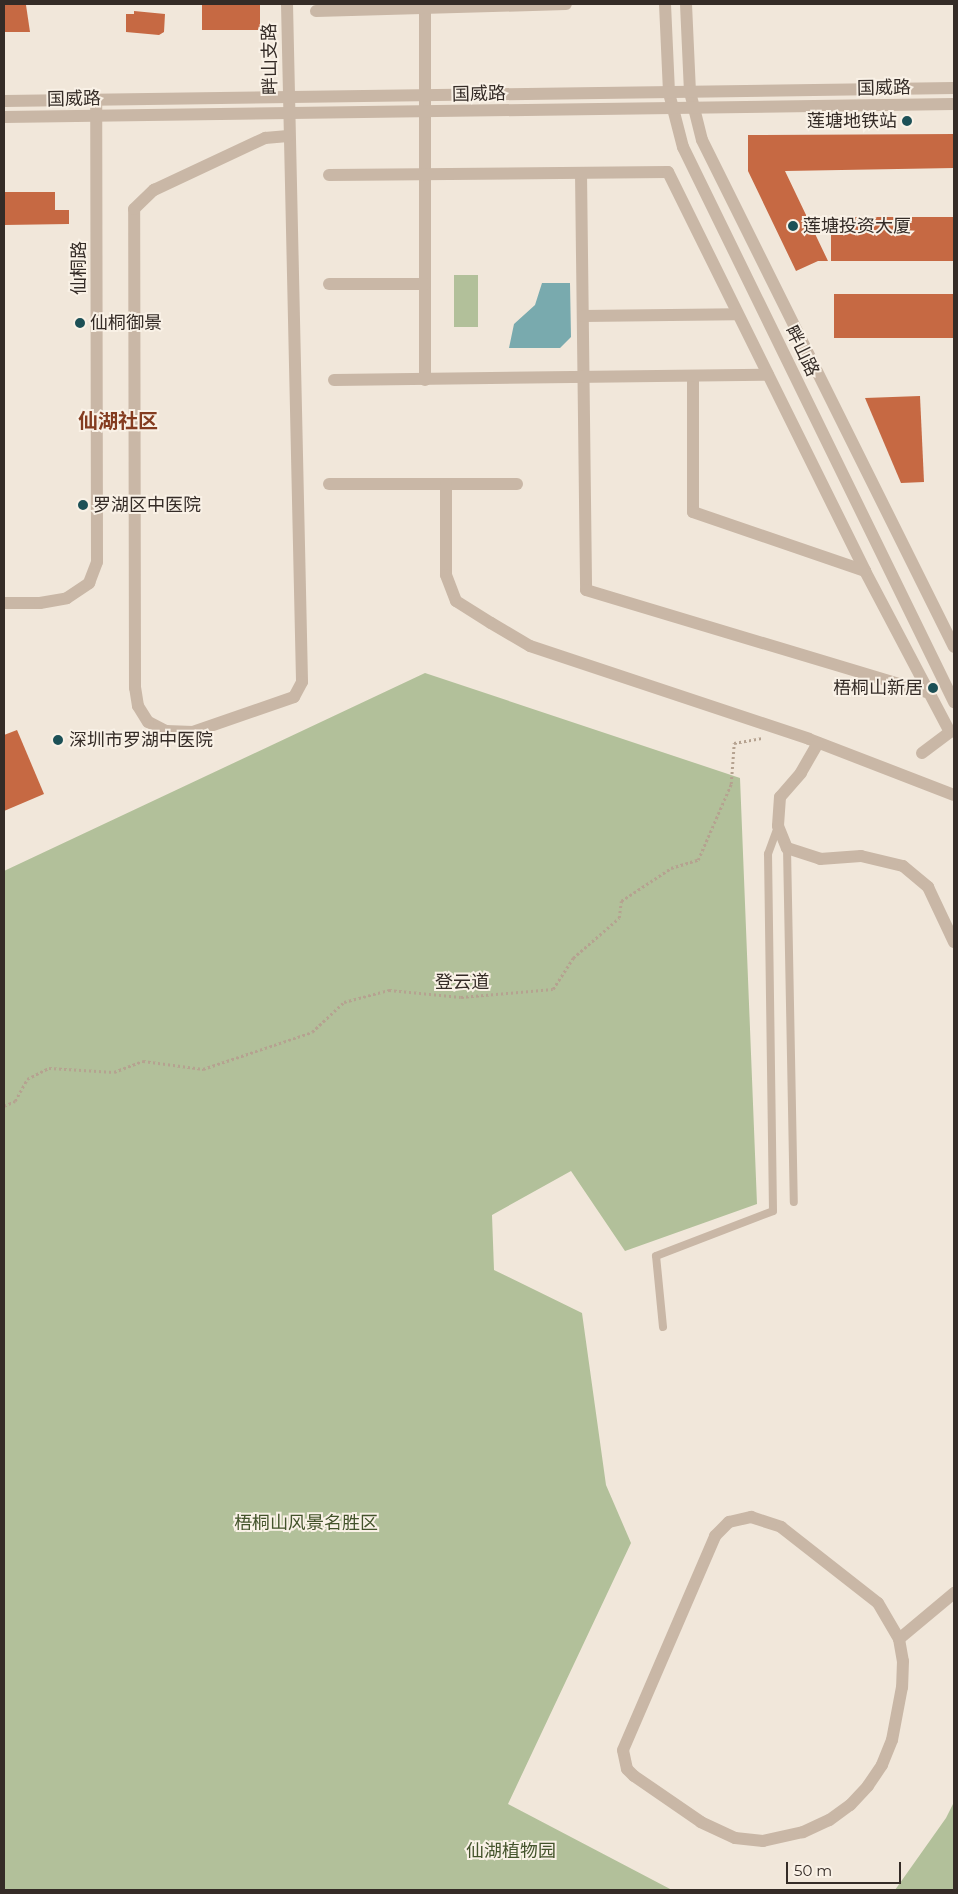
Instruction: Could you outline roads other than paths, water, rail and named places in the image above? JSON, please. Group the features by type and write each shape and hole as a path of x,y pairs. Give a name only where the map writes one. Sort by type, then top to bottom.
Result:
{"street":[{"name":"畔山支路","path":"287,4 287,97 288,114 302,682 294,697 193,732 166,731 148,722 138,706 135,688 134,209 154,190 264,138 288,136"},
{"path":"316,11 369,7 566,4"},
{"name":"畔山路","path":"665,4 668,92 671,109 683,147 954,702"},
{"name":"畔山路","path":"686,4 690,92 692,108 702,140 954,647"},
{"path":"425,6 425,380"},
{"name":"国威路","path":"4,101 954,88"},
{"name":"仙桐路","path":"4,603 40,603 67,598 89,583 98,562 96,100"},
{"name":"国威路","path":"4,117 954,104"},
{"path":"329,175 668,172 736,314 865,571 950,732 922,753"},
{"path":"581,173 586,590 929,693"},
{"path":"329,284 425,284"},
{"path":"583,316 736,314"},
{"path":"334,380 693,378 768,375"},
{"path":"693,378 693,512 865,571"},
{"path":"329,484 517,484"},
{"path":"446,485 446,575 456,601 530,646 818,743 954,795"},
{"path":"818,743 801,773 780,797 778,826 787,848 820,859 861,856 903,866 928,887 954,942"},
{"path":"751,1517 781,1527 878,1603 899,1639 902,1687 892,1740 882,1765 868,1786 850,1805 828,1820 779,1839 763,1841 734,1838 701,1822 628,1769 623,1750 628,1734 715,1536 729,1522 751,1517"},
{"path":"899,1639 954,1592"}],"lane":[{"path":"663,1327 656,1256 774,1211 768,854 778,826"},
{"path":"787,848 794,1202"}],"water":[{"path":"542,283 570,283 571,337 560,348 509,348 514,324 535,305"}],"place":[{"name":"莲塘地铁站","path":"907,121"},
{"name":"莲塘投资大厦","path":"793,226"},
{"name":"仙桐御景","path":"80,323"},
{"name":"罗湖区中医院","path":"83,505"},
{"name":"梧桐山新居","path":"933,688"},
{"name":"深圳市罗湖中医院","path":"58,740"}],"district":[{"name":"仙湖社区","path":"118,421"}],"park label":[{"name":"梧桐山风景名胜区","path":"306,1523"},
{"name":"仙湖植物园","path":"511,1851"}]}
